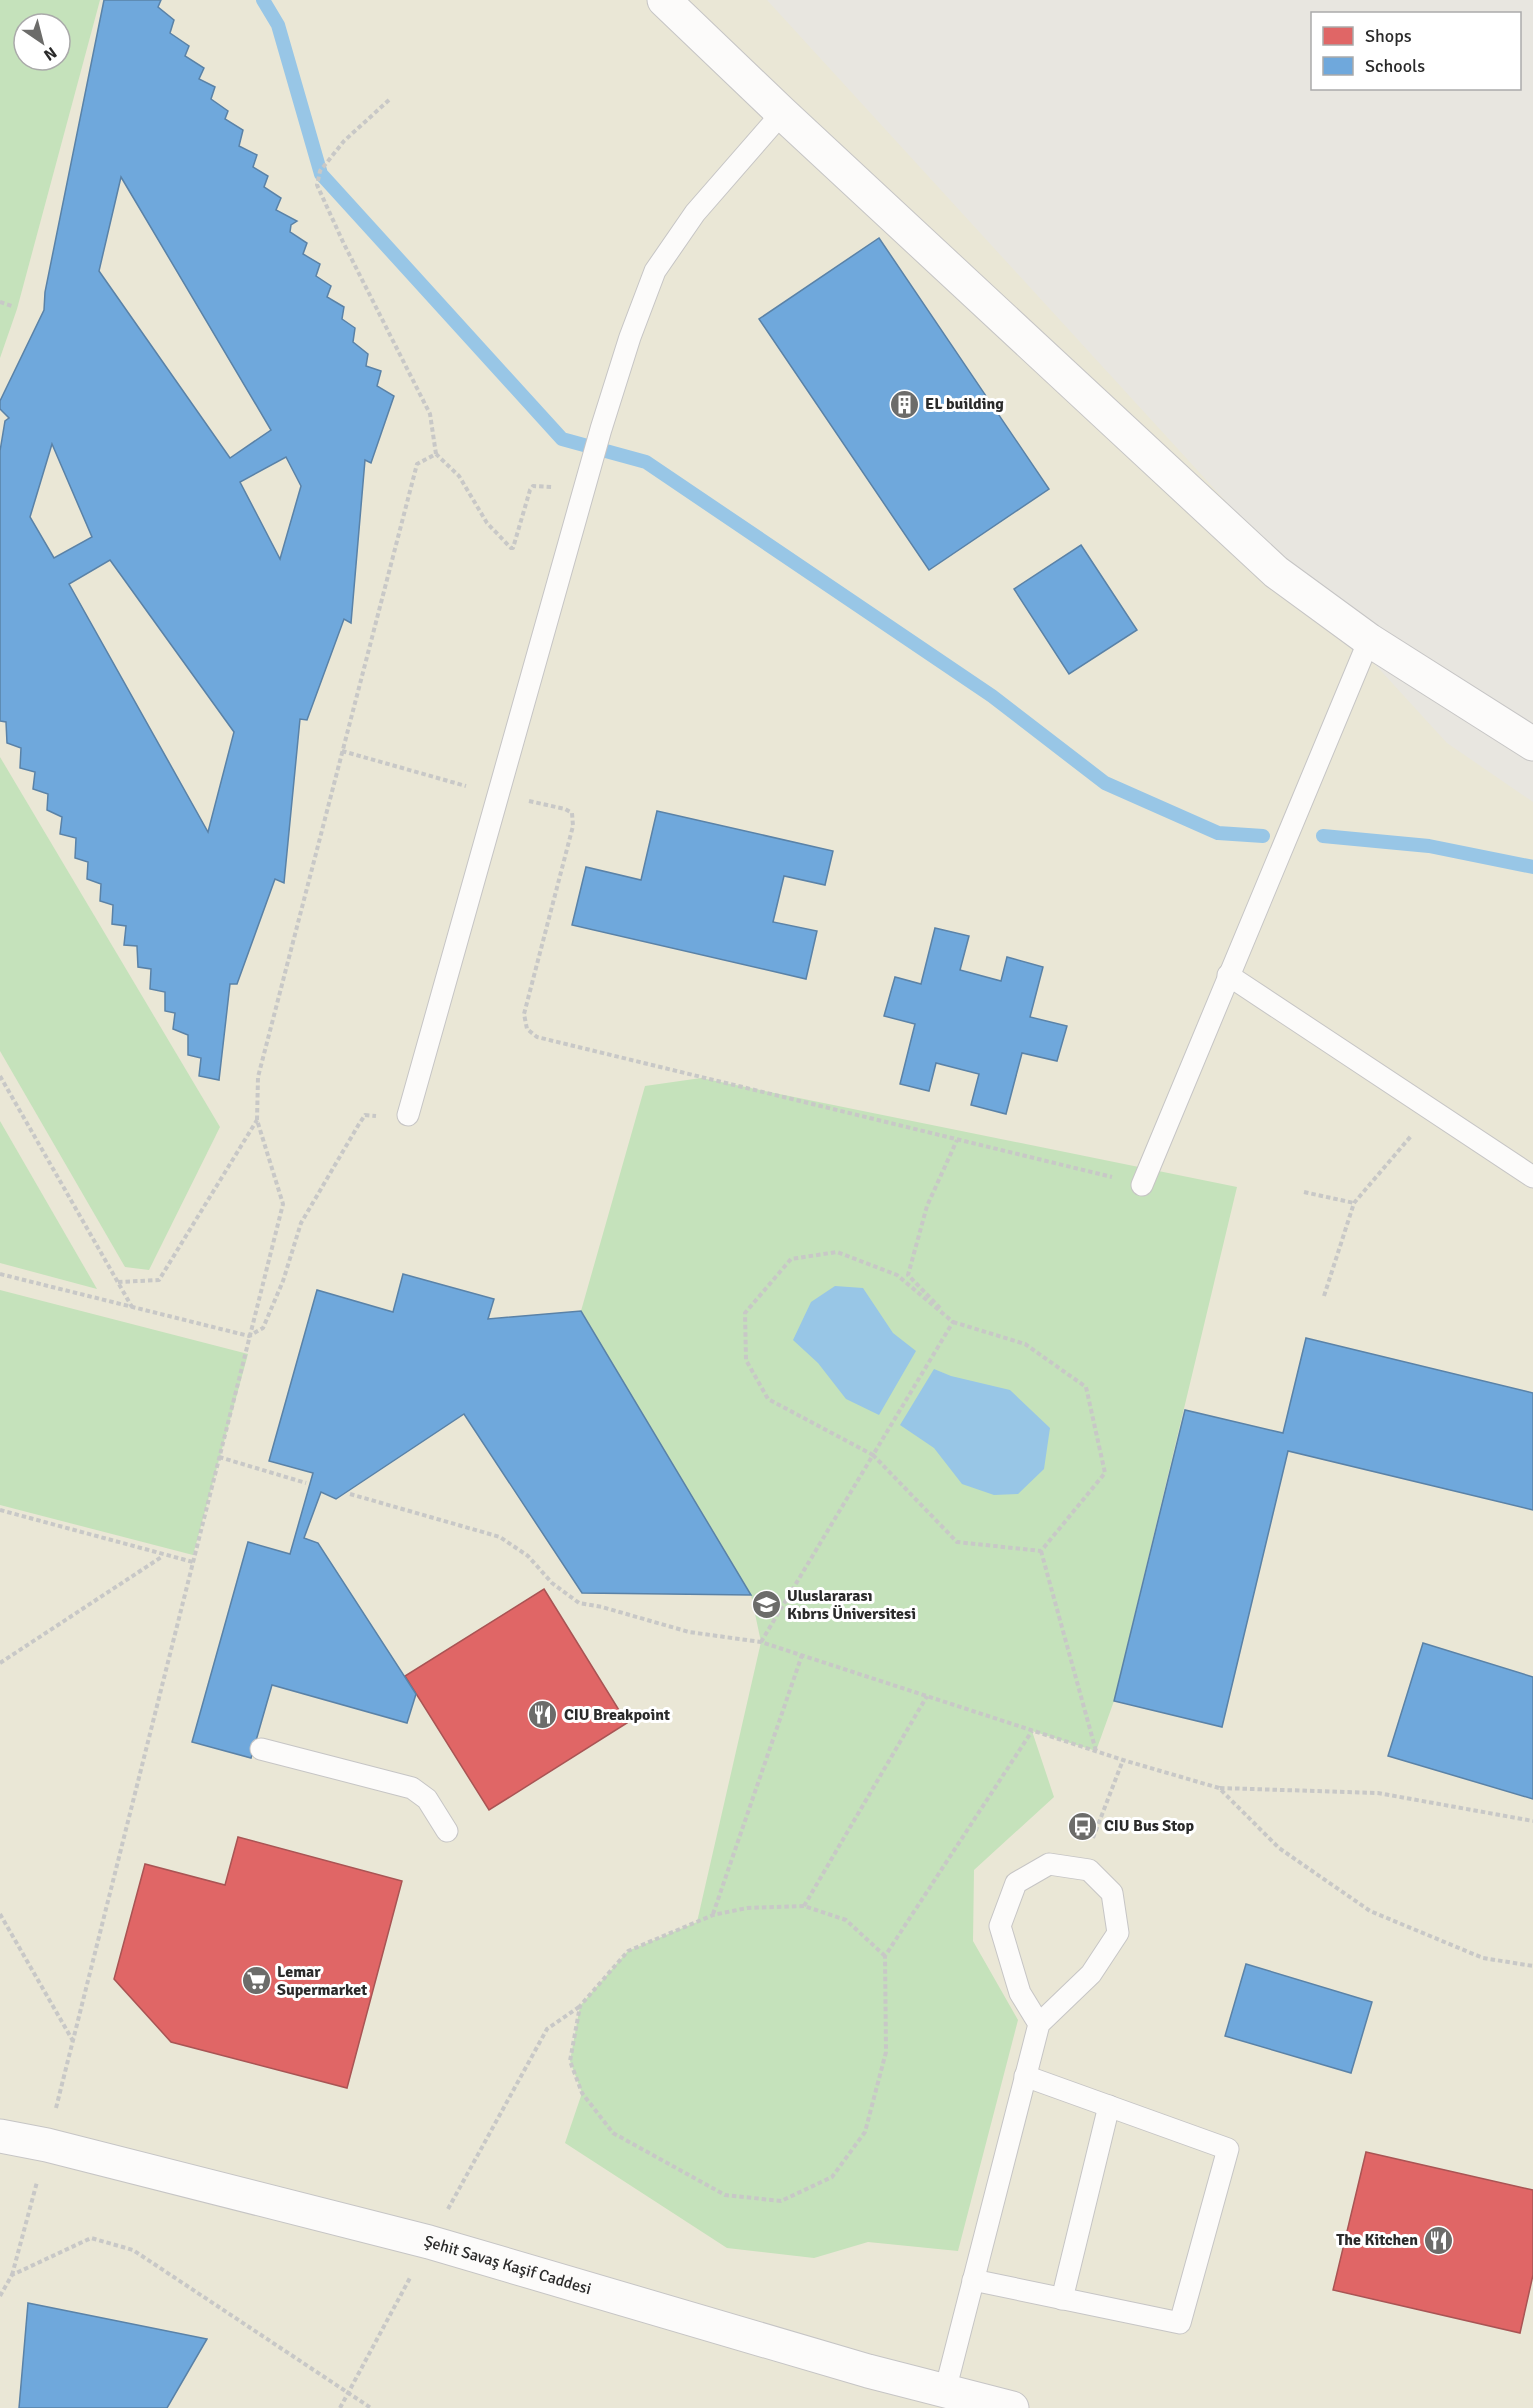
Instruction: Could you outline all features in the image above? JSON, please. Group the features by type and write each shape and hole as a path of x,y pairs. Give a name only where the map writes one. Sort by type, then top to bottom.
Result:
{"street":[{"path":"664,0 782,113 1276,572 1369,640 1533,744"},
{"name":"Şehit Savaş Kaşif Caddesi","path":"0,2136 47,2145 429,2242 868,2372 1012,2408"}],"lane":[{"path":"408,1115 601,429 630,337 655,271 695,213 782,113"},
{"path":"1142,1185 1369,640"},
{"path":"1228,975 1533,1177"},
{"path":"261,1749 412,1788 427,1799 447,1831"},
{"path":"945,2391 1039,2024 1091,1974 1118,1934 1112,1893 1089,1870 1049,1864 1016,1883 1000,1926 1020,1993 1039,2024"},
{"path":"973,2280 1180,2323 1228,2150 1025,2076"},
{"path":"1062,2299 1109,2106"}],"path":[{"path":"389,100 344,141 320,171 317,185 343,242 430,414 436,454 459,476 487,523 511,548 513,548 522,524 530,489 533,486 586,488"},
{"path":"0,302 12,306"},
{"path":"0,2296 12,2275 47,2145 282,1204 257,1120 258,1077 417,464 436,454"},
{"path":"342,752 499,795 565,809 572,813 573,826 524,1014 527,1029 537,1036 1142,1185"},
{"path":"0,1076 132,1307"},
{"path":"1324,1296 1354,1203 1432,1110"},
{"path":"0,1274 249,1336 263,1328 283,1281 301,1223 365,1115 401,1122 408,1115"},
{"path":"118,1282 159,1280 257,1120"},
{"path":"953,1322 908,1275 927,1206 957,1140"},
{"path":"1304,1192 1354,1203"},
{"path":"837,1252 897,1275 953,1322 1025,1344 1086,1388 1105,1473 1041,1551 957,1542 873,1455 768,1399 746,1360 745,1313 791,1260 837,1252"},
{"path":"761,1642 953,1322"},
{"path":"219,1457 306,1483"},
{"path":"350,1494 500,1538 528,1556 552,1583 579,1603 602,1607 689,1632 761,1642 1032,1731 1219,1788 1378,1793 1533,1821"},
{"path":"0,1510 193,1563"},
{"path":"1041,1551 1096,1751"},
{"path":"0,1663 164,1555"},
{"path":"713,1915 802,1655"},
{"path":"804,1906 927,1696"},
{"path":"580,2006 570,2061 582,2093 613,2133 725,2195 781,2201 832,2177 865,2132 886,2052 885,1956 1032,1731"},
{"path":"1082,1869 1123,1760"},
{"path":"1219,1788 1279,1848 1370,1911 1483,1958 1533,1966"},
{"path":"340,2408 547,2029 580,2006 628,1951 713,1915 747,1908 804,1906 846,1920 885,1956"},
{"path":"0,1914 73,2042"},
{"path":"12,2275 91,2238 133,2250 371,2408"}],"shaded area":[{"name":"Uluslararası Kıbrıs Üniversitesi","path":"0,0 767,0 1447,743 1533,802 1533,2408 0,2408"}],"green space":[{"path":"0,0 100,0 17,309 0,358"},
{"path":"0,757 220,1127 149,1270 125,1267 0,1051"},
{"path":"701,1078 1237,1187 1114,1701 1096,1751 1032,1731 1054,1797 974,1870 973,1941 1018,2020 958,2251 868,2242 814,2258 727,2248 565,2143 582,2093 570,2061 580,2006 628,1951 697,1922 761,1642 751,1595 581,1311 645,1086"},
{"path":"0,1121 97,1289 0,1263"},
{"path":"0,1290 248,1354 193,1555 0,1505"}],"water":[{"path":"835,1286 863,1288 893,1333 916,1351 879,1415 846,1399 818,1363 793,1340 811,1302"},
{"path":"934,1369 951,1376 1010,1390 1050,1428 1044,1469 1018,1494 994,1495 962,1484 934,1448 900,1425"}],"building: Shops":[{"path":"544,1589 627,1723 489,1810 405,1676"},
{"path":"238,1837 402,1881 347,2088 171,2042 114,1979 145,1864 225,1885"},
{"path":"1366,2152 1533,2190 1533,2275 1520,2333 1333,2290"}],"building: Schools":[{"path":"104,0 161,0 158,7 174,20 170,33 189,46 185,56 204,68 199,79 215,87 211,99 228,111 225,119 243,130 239,146 257,155 253,167 268,176 264,187 281,198 276,210 297,221 291,225 290,232 307,243 303,254 320,264 316,276 331,286 327,297 344,307 342,319 355,328 353,342 368,354 366,366 381,371 377,386 394,396 371,463 365,460 351,623 344,619 307,720 300,719 284,883 275,879 237,984 230,984 219,1080 199,1076 201,1058 188,1055 188,1035 173,1029 175,1013 165,1011 165,992 150,989 151,969 138,967 137,946 124,945 126,926 112,924 113,905 100,901 101,884 87,879 88,862 75,858 76,838 60,834 62,817 47,810 48,794 33,789 35,772 20,768 21,748 7,743 6,722 0,721 0,451 5,421 9,418 0,409 0,401 44,310 45,292","holes":["121,177 271,430 230,458 99,271","52,444 92,537 54,558 30,517","286,457 301,486 280,559 240,482","110,560 234,732 208,832 69,584"]},
{"name":"EL building","path":"879,238 1049,489 929,570 759,319"},
{"path":"1081,545 1137,630 1069,674 1014,589"},
{"path":"657,811 833,851 825,885 784,876 773,922 817,931 806,979 572,925 586,867 641,880"},
{"path":"935,928 969,936 960,970 1001,981 1007,957 1043,967 1030,1017 1067,1026 1057,1061 1022,1053 1006,1114 971,1105 979,1074 936,1063 929,1091 900,1084 915,1024 884,1016 895,977 921,984"},
{"path":"403,1274 494,1299 488,1319 581,1311 751,1595 582,1593 464,1414 336,1499 321,1492 304,1538 318,1543 416,1694 407,1723 272,1685 251,1758 192,1742 248,1542 290,1554 313,1473 269,1461 317,1290 393,1312"},
{"path":"1306,1338 1533,1393 1533,1510 1288,1451 1222,1727 1114,1701 1185,1410 1283,1433"},
{"path":"1423,1643 1533,1677 1533,1799 1388,1756"},
{"path":"1246,1964 1372,2002 1351,2073 1225,2036"},
{"path":"28,2303 207,2339 167,2408 19,2408"}],"waterway":[{"path":"263,0 278,25 321,174 562,439 646,462 992,696 1105,783 1218,833 1263,836"},
{"path":"1323,836 1429,846 1533,867"}],"place":[{"name":"EL building","path":"904,404"},
{"name":"Uluslararası Kıbrıs Üniversitesi","path":"766,1605"},
{"name":"CIU Breakpoint","path":"543,1715"},
{"name":"CIU Bus Stop","path":"1083,1826"},
{"name":"Lemar Supermarket","path":"256,1981"},
{"name":"The Kitchen","path":"1439,2240"}]}
